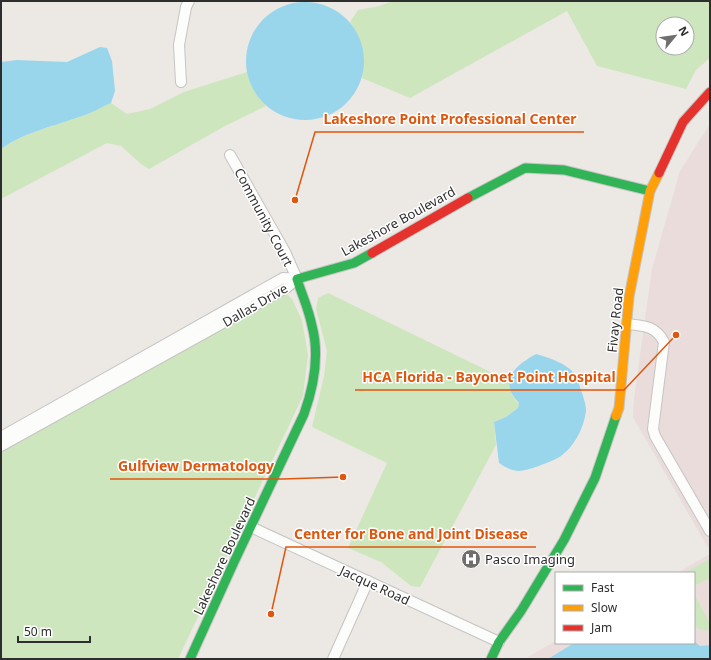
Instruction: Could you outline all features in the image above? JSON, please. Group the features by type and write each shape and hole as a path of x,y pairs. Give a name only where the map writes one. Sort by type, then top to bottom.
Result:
{"street":[{"path":"182,82 179,45 186,7 189,1"},
{"name":"Fivay Road","path":"491,659 499,642 521,611 564,540 595,478 619,408 629,296 650,191 682,122 710,92"},
{"name":"Community Court","path":"230,155 285,252 297,279"},
{"name":"Lakeshore Boulevard","path":"190,659 312,394 316,366 315,341 309,314 297,279 354,263 447,209 525,168 564,170 650,191"},
{"name":"Dallas Drive","path":"1,437 283,278 297,279"},
{"name":"Dallas Drive","path":"1,446 279,292 297,279"},
{"path":"627,324 650,328 657,332 664,342 653,429 655,436 710,531"},
{"name":"Jacque Road","path":"251,527 499,642"},
{"path":"333,659 368,581"}],"shaded area":[{"path":"710,124 710,551 633,417 634,399 652,269 680,171"},
{"path":"710,554 710,659 531,659 528,657 555,642 555,644 695,644 695,572 679,572"}],"green space":[{"path":"393,1 710,1 710,58 696,70 686,89 597,66 567,11 410,98 362,78 363,55 361,43 350,22 358,10 379,6"},
{"path":"247,72 254,91 266,106 225,126 149,169 141,164 121,146 107,143 1,199 1,149 20,138 89,113 111,103 127,114 150,109 184,92"},
{"path":"286,293 292,299 302,320 308,355 303,396 178,659 1,659 1,452"},
{"path":"328,293 509,381 511,393 519,404 518,408 506,417 494,422 496,445 420,587 411,586 381,562 348,548 387,463 312,427 324,376 327,351 316,309 318,298"},
{"path":"710,559 710,578 695,586 695,572 686,572"},
{"path":"695,595 710,624 710,631 699,629 695,626"}],"water":[{"path":"305,2 316,3 328,7 347,19 359,38 363,50 363,72 359,84 347,103 328,115 316,119 305,120 294,119 282,115 263,103 251,84 247,72 246,61 247,50 251,38 263,19 282,7 294,3"},
{"path":"100,47 107,48 112,61 115,91 111,103 86,115 20,138 1,149 1,62 17,60 67,62"},
{"path":"536,354 561,363 570,369 578,381 586,411 581,430 575,442 566,452 561,456 533,468 518,471 509,469 499,463 494,422 506,417 518,408 519,403 510,388 509,381 511,375 515,369"},
{"path":"695,642 700,646 710,645 710,659 548,659 572,644 695,644"}],"traffic: fast":[{"path":"468,198 525,168 564,170 650,191"},
{"path":"190,659 304,414 311,393 315,371 316,348 309,314 297,279 354,263 372,253"},
{"path":"491,659 499,642 521,611 564,540 595,478 616,416"}],"traffic: slow":[{"path":"616,416 619,408 629,297 650,191 659,173"}],"traffic: jam":[{"path":"659,173 683,122 710,92"},
{"path":"372,253 468,198"}],"place":[{"name":"Lakeshore Point Professional Center","path":"295,200"},
{"name":"HCA Florida - Bayonet Point Hospital","path":"676,335"},
{"name":"Gulfview Dermatology","path":"343,477"},
{"name":"Pasco Imaging","path":"471,559"},
{"name":"Center for Bone and Joint Disease","path":"271,614"}]}
